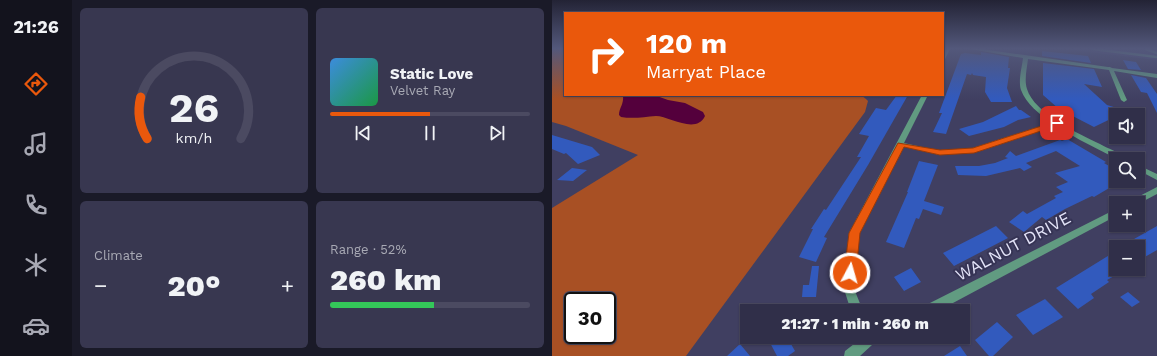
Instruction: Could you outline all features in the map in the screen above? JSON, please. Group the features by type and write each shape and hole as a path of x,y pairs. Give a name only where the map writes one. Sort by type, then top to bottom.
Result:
{"street":[{"path":"1025,66 1024,89 1033,105 1057,123 1111,152"},
{"path":"1093,66 1157,76"},
{"path":"1110,68 1124,100"},
{"path":"854,304 848,286 854,233 925,96"},
{"path":"901,144 940,153 974,150 1057,123"},
{"path":"1145,171 1157,177"},
{"path":"1145,196 1157,190"},
{"name":"WALNUT DRIVE","path":"939,304 1109,216"},
{"path":"850,356 864,344"}],"shaded area":[{"path":"552,66 564,66 564,96 862,96 868,101 865,112 686,356 552,356 552,208 638,155 566,126 552,122"},
{"path":"623,96 657,96 685,103 703,112 705,116 701,121 695,124 682,123 656,116 634,118 621,117 619,113"}],"building":[{"path":"957,66 1008,66 1008,68 1010,68 1007,88 1012,102 991,102 985,92 986,77 973,75 972,73 971,75 967,74 946,134 933,132 942,113 939,113"},
{"path":"1043,66 1065,66 1094,69 1102,87 1084,84 1107,105 1117,108 1109,108 1109,120 1094,127 1059,109 1043,95"},
{"path":"1126,66 1138,66 1141,70 1128,69"},
{"path":"1131,75 1146,78 1157,94 1157,113 1147,93 1141,92"},
{"path":"896,96 907,96 868,165 824,237 827,238 816,262 799,257 813,229 811,229 824,209 826,210 861,157 857,157 869,136 859,134 876,108 886,110"},
{"path":"1016,106 1019,110 1031,117 1018,120 1004,127 969,136 959,129 983,122"},
{"path":"552,135 592,147 600,155 578,164 566,153 564,154 552,149"},
{"path":"1067,139 1106,162 1104,163 1109,166 1109,188 1094,197 1092,196 1065,209 1046,220 1042,217 1024,232 1009,222 1023,211 1027,214 1056,198 1054,196 1063,192 1056,187 1068,182 1055,173 1080,166 1056,151 1026,163 1032,167 1024,171 1020,168 986,176 958,175 955,166 979,166 995,163 1008,158 1005,157 1010,151 1016,156 1060,140 1062,141"},
{"path":"919,161 938,165 924,201 944,207 941,215 923,209 919,219 916,218 904,248 886,242 908,192"},
{"path":"572,168 587,170 573,181 557,180"},
{"path":"996,226 1008,238 954,266 943,253"},
{"path":"1157,226 1157,250 1145,257 1145,240 1132,240"},
{"path":"1109,255 1109,276 1114,276 1107,280 1109,282 1091,294 1094,298 1078,309 1056,288"},
{"path":"812,266 819,266 816,297 802,297 803,285 809,285"},
{"path":"911,268 921,282 904,291 894,277"},
{"path":"1128,292 1140,302 1132,307 1120,297"},
{"path":"1045,299 1063,317 1033,335 1016,315"},
{"path":"997,322 1013,337 993,356 989,356 975,340"},
{"path":"740,344 750,356 727,356"},
{"path":"771,344 791,344 795,351 788,356 777,356"},
{"path":"960,346 967,356 944,356"}],"route":[{"path":"850,273 854,233 901,144 940,153 974,150 1057,123"}]}
